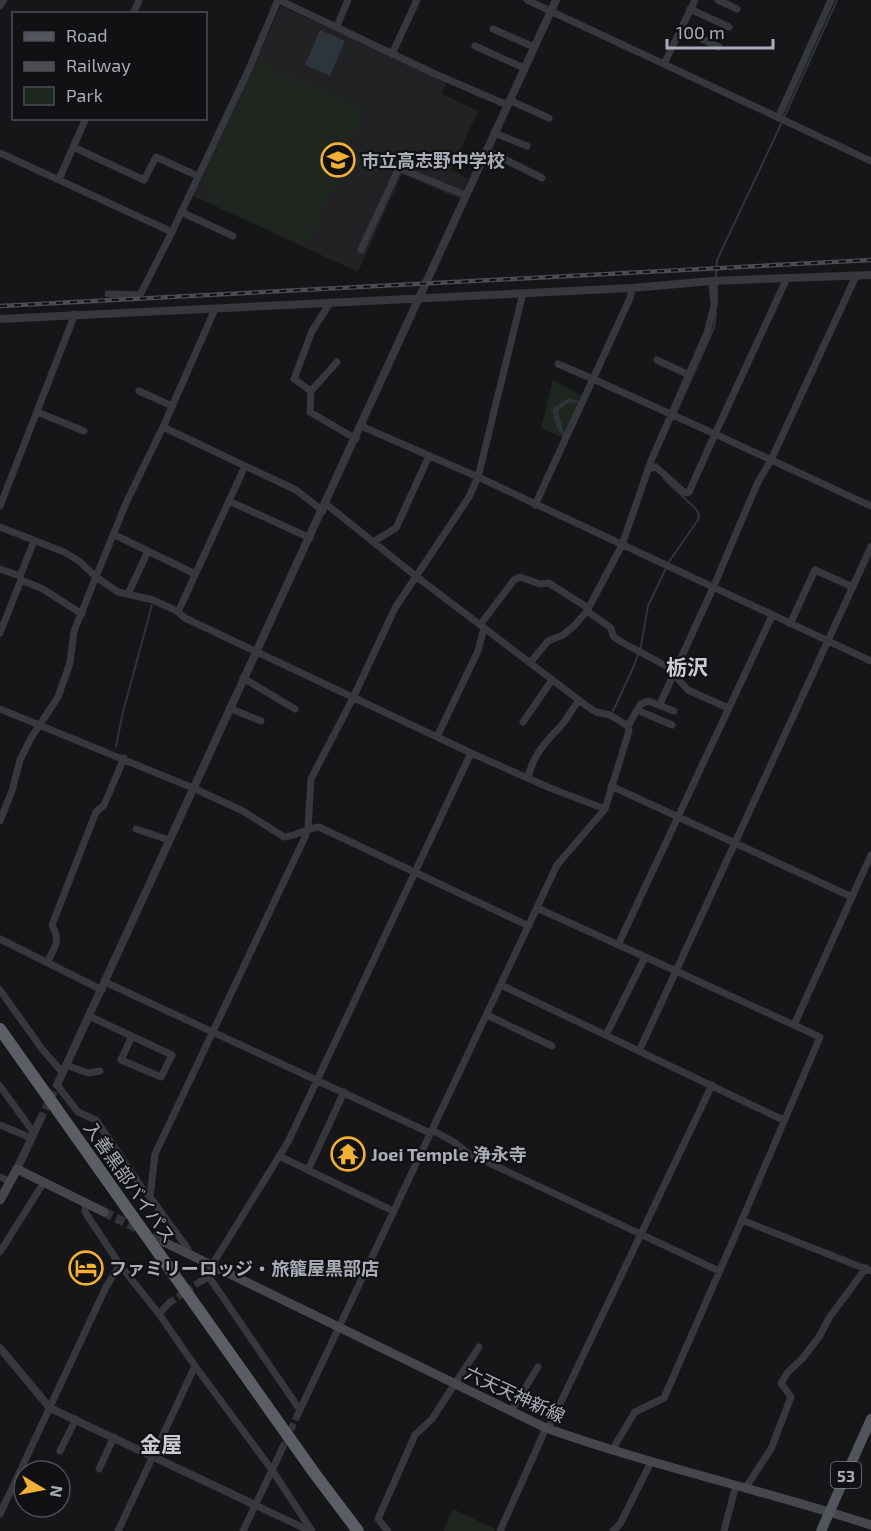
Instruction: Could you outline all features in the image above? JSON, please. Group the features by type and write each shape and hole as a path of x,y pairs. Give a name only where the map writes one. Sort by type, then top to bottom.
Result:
{"highway":[{"name":"入善黒部バイパス","path":"0,1029 266,1406 358,1531"}],"main road":[{"path":"0,1200 17,1169 104,1212"},
{"name":"六天天神新線","path":"164,1242 338,1329 547,1429 651,1462 871,1525"},
{"name":"53","path":"821,1531 871,1419"}],"street":[{"path":"0,5 3,0"},
{"path":"108,294 140,295 248,71 278,0 392,54 549,118"},
{"path":"337,26 348,0"},
{"path":"392,54 417,0"},
{"path":"527,0 871,160"},
{"path":"187,1254 188,1249 144,1191 96,1120 78,1112 57,1085 556,0"},
{"path":"664,64 694,0"},
{"path":"718,0 737,9"},
{"path":"778,117 831,0"},
{"path":"690,9 729,27"},
{"path":"493,29 534,47"},
{"path":"681,29 719,47"},
{"path":"475,46 524,68"},
{"path":"58,179 85,120"},
{"path":"494,133 527,146"},
{"path":"73,147 144,180 156,157 198,176"},
{"path":"486,150 542,178"},
{"path":"0,153 172,232"},
{"path":"361,250 399,168 465,195"},
{"path":"182,212 232,236"},
{"path":"0,319 632,288 712,281 871,275"},
{"path":"660,704 758,484 856,276"},
{"path":"648,469 656,468 685,493 689,492 787,279"},
{"path":"530,663 548,642 568,631 588,610 609,573 622,545 648,469 707,333 714,306 712,281"},
{"path":"535,505 630,298 632,288"},
{"path":"150,1197 155,1154 308,828 310,779 353,698 395,608 469,497 478,477 523,293"},
{"path":"311,391 294,379 316,323 330,303"},
{"path":"0,821 12,791 20,760 62,689 70,663 74,631 113,534 215,309"},
{"path":"0,506 75,314"},
{"path":"657,360 688,375"},
{"path":"337,362 311,391 310,412 356,439"},
{"path":"558,364 871,506"},
{"path":"139,391 172,406"},
{"path":"37,411 84,431"},
{"path":"361,426 478,477 871,661"},
{"path":"163,427 297,490 373,542 596,712 610,715 628,726"},
{"path":"373,542 396,528 429,456"},
{"path":"177,612 245,466"},
{"path":"229,501 310,538"},
{"path":"0,527 64,552 118,592 153,600 185,618 471,753 605,809"},
{"path":"113,534 195,574"},
{"path":"0,633 34,541"},
{"path":"639,1051 871,547"},
{"path":"128,594 148,551"},
{"path":"0,569 43,589 82,614"},
{"path":"790,624 815,570 853,587"},
{"path":"437,737 477,651 482,626 513,580 520,577 540,584 549,583 611,627 613,636 666,666 688,690 728,708"},
{"path":"618,945 772,616"},
{"path":"243,678 295,709"},
{"path":"523,722 552,680"},
{"path":"528,778 530,768 544,742 560,726 579,699"},
{"path":"471,753 318,1080 279,1156 212,1265 209,1277 299,1412 557,865 605,809 629,731 628,726 641,704 648,701 674,711"},
{"path":"230,708 261,721"},
{"path":"0,709 193,788 243,811 284,837 290,837 308,828 319,827 529,926"},
{"path":"638,710 672,725"},
{"path":"47,963 57,943 57,936 52,925 96,812 104,805 124,758"},
{"path":"611,786 852,897"},
{"path":"136,829 169,840"},
{"path":"794,1025 871,855"},
{"path":"537,908 820,1036 664,1398 635,1412 612,1450"},
{"path":"0,939 47,963 213,1031 431,1131 454,1142 466,1152 718,1271"},
{"path":"606,1035 645,957"},
{"path":"501,985 783,1120"},
{"path":"0,990 42,1049 64,1069 88,1073 100,1071"},
{"path":"487,1015 552,1046"},
{"path":"89,1016 132,1036 172,1055 161,1077 121,1060 132,1036"},
{"path":"500,1531 712,1085"},
{"path":"0,1086 32,1136"},
{"path":"308,1170 344,1092"},
{"path":"17,1169 40,1120"},
{"path":"0,1125 32,1136"},
{"path":"279,1156 393,1212"},
{"path":"0,1177 11,1182"},
{"path":"0,1252 44,1182"},
{"path":"86,1203 85,1212 120,1265 159,1314 272,1470 311,1531"},
{"path":"724,1531 741,1486 771,1449 791,1397 781,1383 819,1337 829,1318 869,1270 742,1220"},
{"path":"0,1513 106,1287 120,1265"},
{"path":"201,1281 209,1277"},
{"path":"159,1314 169,1303"},
{"path":"388,1531 378,1519 415,1435 432,1419 480,1347"},
{"path":"0,1348 50,1407 311,1531"},
{"path":"118,1531 195,1366"},
{"path":"511,1411 537,1367"},
{"path":"60,1451 76,1419"},
{"path":"99,1469 114,1437"},
{"path":"243,1531 282,1449"},
{"path":"613,1531 620,1524 651,1462"},
{"path":"0,1492 9,1497"}],"shaded area":[{"path":"281,6 447,81 442,94 478,111 451,170 468,179 459,199 402,174 358,272 193,196"},
{"path":"320,30 345,41 330,76 305,65"},
{"path":"569,398 578,403 569,402 558,411 563,436 555,422 553,408"}],"green space":[{"path":"258,62 365,109 307,247 211,202 203,180"},
{"path":"553,380 582,396 563,438 541,428"},
{"path":"453,1509 495,1529 494,1531 443,1531"}],"waterway":[{"path":"716,277 717,260 837,0"},
{"path":"717,283 717,304"},
{"path":"676,413 714,328 716,313"},
{"path":"664,479 699,514 698,520 668,563"},
{"path":"613,711 633,668 641,646 648,606 666,568"},
{"path":"116,746 152,605"}],"tunnel":[{"path":"40,1120 57,1085"},
{"path":"104,1212 164,1242"},
{"path":"169,1303 201,1281"},
{"path":"282,1449 298,1414"}],"railway":[{"path":"0,306 871,260"}],"place":[{"name":"市立高志野中学校","path":"338,160"},
{"name":"Joei Temple 浄永寺","path":"348,1154"},
{"name":"ファミリーロッジ・旅籠屋黒部店","path":"86,1268"}],"district":[{"name":"栃沢","path":"687,666"},
{"name":"金屋","path":"161,1443"}]}
